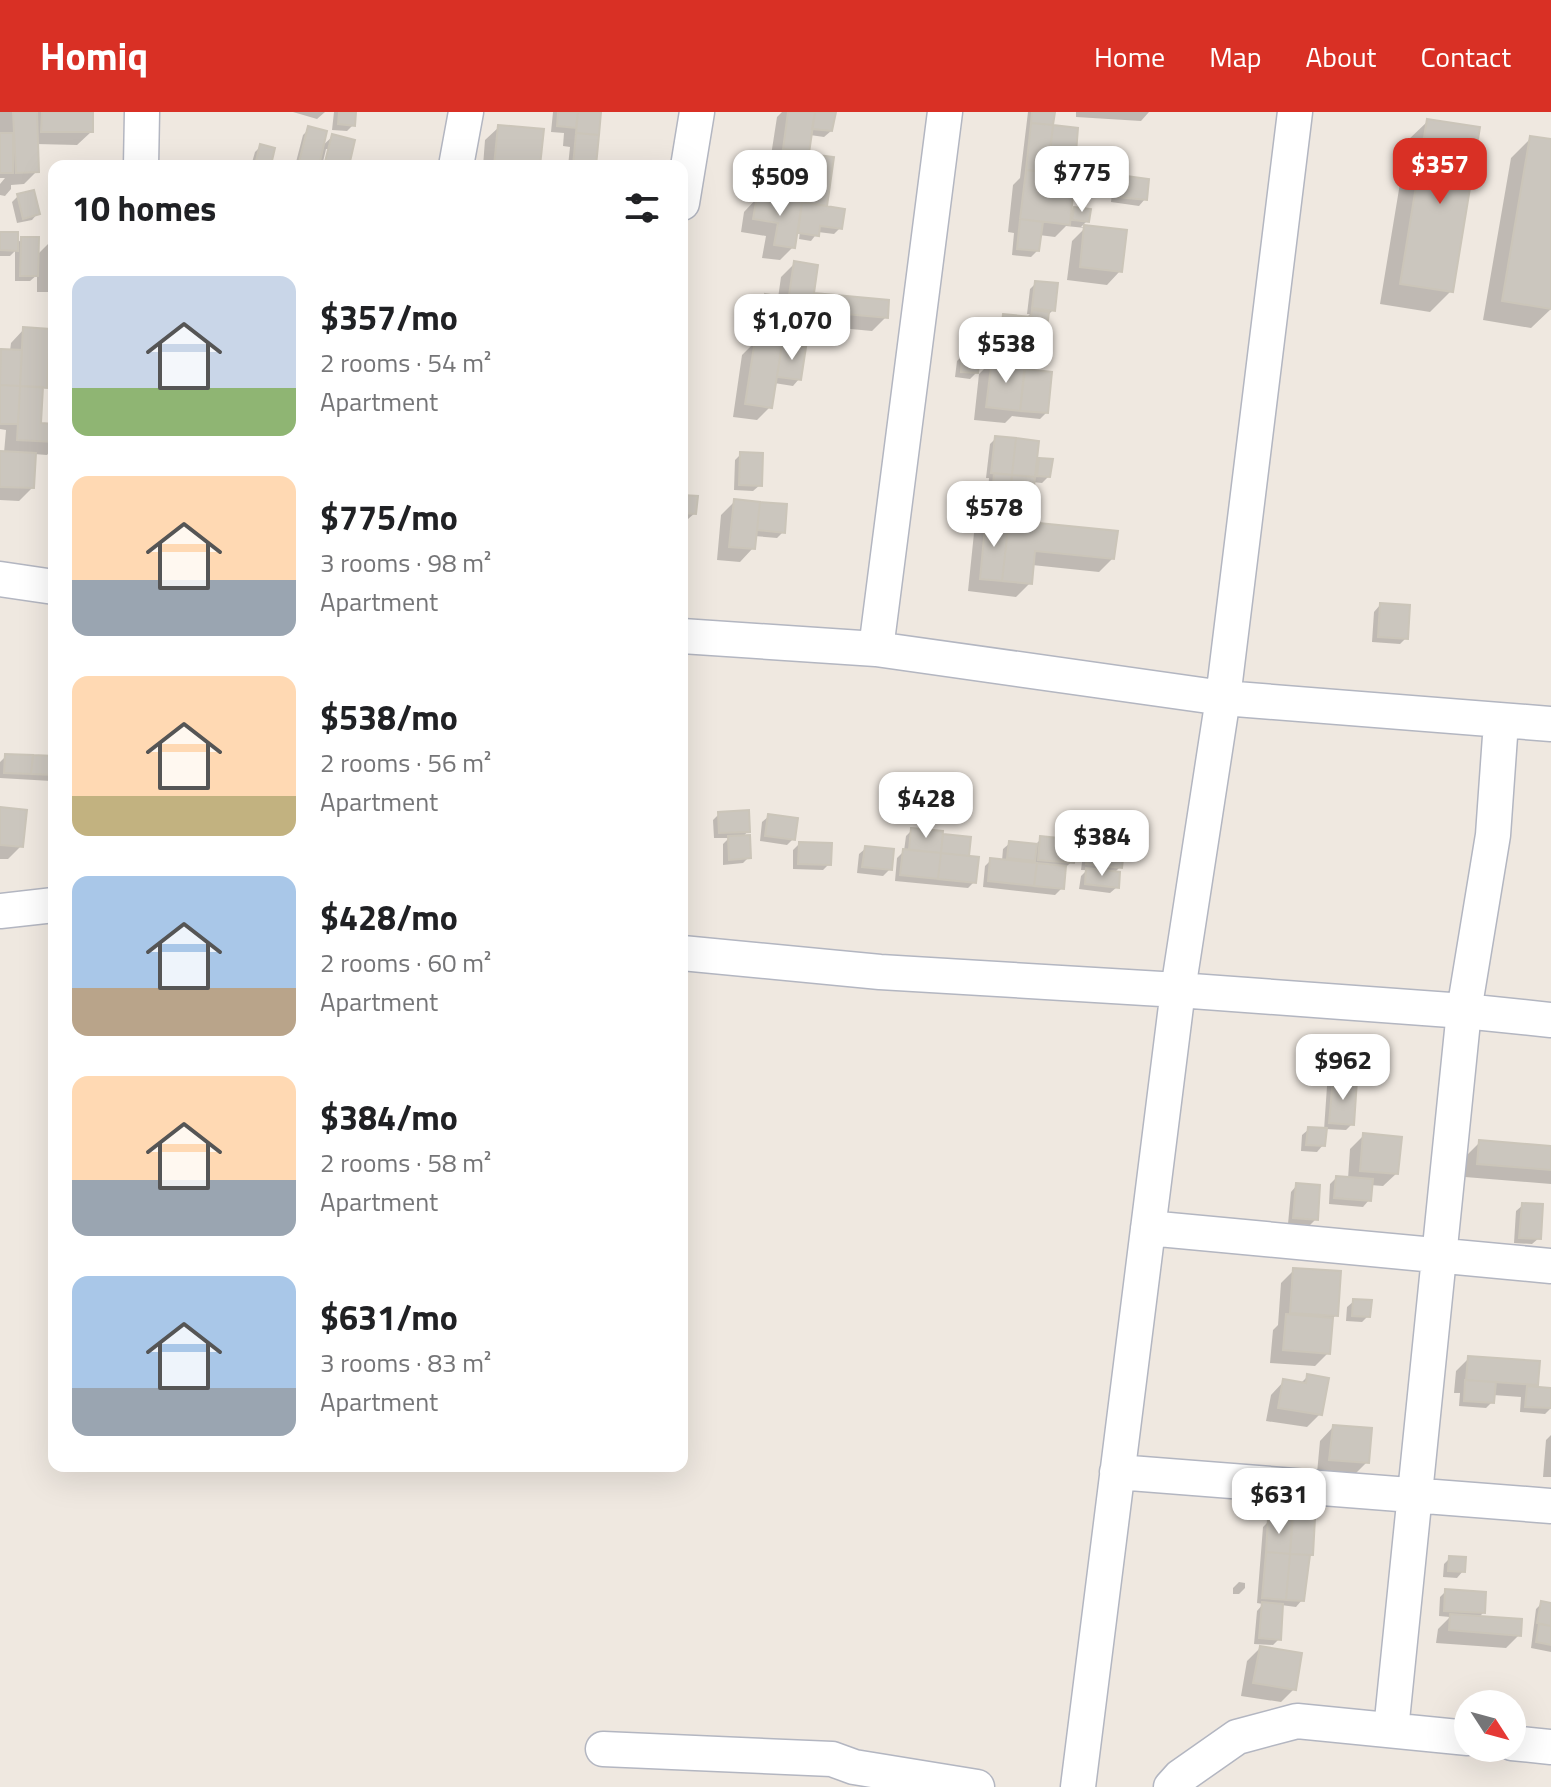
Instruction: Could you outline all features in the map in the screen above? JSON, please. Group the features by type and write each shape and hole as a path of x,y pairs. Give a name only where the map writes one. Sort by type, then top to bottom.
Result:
{"street":[{"path":"141,160 142,112"},
{"path":"457,160 466,112"},
{"path":"688,167 697,112"},
{"path":"876,649 945,112"},
{"path":"1078,1787 1178,990 1223,698 1295,112"},
{"path":"0,579 48,586"},
{"path":"688,636 876,649 1223,698 1551,724"},
{"path":"1391,1730 1464,1011 1493,835 1501,722"},
{"path":"0,911 48,906"},
{"path":"688,954 880,972 1178,990 1551,1020"},
{"path":"1148,1228 1551,1266"},
{"path":"1117,1472 1551,1506"},
{"path":"1171,1787 1180,1777 1237,1737 1297,1721 1454,1737"},
{"path":"1526,1744 1551,1747"},
{"path":"603,1749 832,1759 854,1767 977,1787"}],"building":[{"path":"13,112 37,112 39,172 16,173"},
{"path":"42,112 93,112 93,132 41,132"},
{"path":"339,112 356,112 355,126 338,124"},
{"path":"558,112 578,112 576,128 557,126"},
{"path":"578,112 601,112 599,135 576,133"},
{"path":"788,112 815,112 809,153 783,149"},
{"path":"815,112 836,112 832,131 812,129"},
{"path":"1032,112 1055,112 1053,125 1031,123"},
{"path":"1427,119 1480,127 1453,292 1400,284"},
{"path":"1031,123 1053,125 1048,172 1026,170"},
{"path":"498,125 544,129 541,160 495,160"},
{"path":"1053,125 1078,128 1076,153 1050,150"},
{"path":"308,126 327,131 320,160 300,160"},
{"path":"0,133 13,133 13,173 0,173"},
{"path":"576,133 599,135 597,160 574,160"},
{"path":"332,134 355,140 350,160 326,160"},
{"path":"1530,136 1551,139 1551,309 1502,301"},
{"path":"260,144 275,148 272,160 256,160"},
{"path":"810,154 834,157 827,206 802,202"},
{"path":"1026,170 1075,175 1070,225 1020,219"},
{"path":"1119,175 1149,179 1147,200 1117,197"},
{"path":"34,190 40,214 23,219 17,194"},
{"path":"757,196 802,202 795,248 774,245 778,223 753,219"},
{"path":"802,202 845,209 842,229 820,226 819,236 798,233"},
{"path":"1074,207 1091,209 1089,222 1072,220"},
{"path":"1020,219 1043,222 1039,251 1017,249"},
{"path":"1084,225 1127,230 1122,272 1080,267"},
{"path":"0,232 18,232 18,251 0,250"},
{"path":"21,237 39,237 38,276 20,276"},
{"path":"794,261 818,265 814,293 889,300 888,318 812,311 806,347 782,344"},
{"path":"1035,281 1058,283 1055,311 1032,308"},
{"path":"765,294 789,298 782,344 758,340"},
{"path":"1032,310 1049,312 1045,345 1027,343"},
{"path":"1003,314 1031,317 1025,362 998,359"},
{"path":"23,327 48,329 47,388 20,386"},
{"path":"755,340 782,344 772,408 745,404"},
{"path":"782,344 806,347 801,380 777,377"},
{"path":"1,349 22,350 20,386 0,385"},
{"path":"962,353 980,355 978,373 961,372"},
{"path":"992,359 1025,362 1020,411 986,407"},
{"path":"1025,369 1052,372 1048,413 1020,411"},
{"path":"0,385 20,386 18,424 0,424"},
{"path":"20,386 43,387 41,423 48,424 48,442 17,440"},
{"path":"995,436 1016,438 1012,475 991,473"},
{"path":"1016,438 1039,441 1035,477 1012,475"},
{"path":"0,451 36,453 34,488 0,487"},
{"path":"740,452 763,453 762,486 739,485"},
{"path":"1039,458 1053,459 1050,477 1037,476"},
{"path":"994,473 1012,475 1009,499 992,497"},
{"path":"1012,475 1035,477 1031,513 1008,510"},
{"path":"688,495 698,496 696,514 688,513"},
{"path":"734,499 760,502 755,549 729,547"},
{"path":"760,502 787,504 785,533 757,530"},
{"path":"986,517 1009,520 1002,581 980,579"},
{"path":"1009,520 1118,531 1114,559 1035,551 1032,584 1002,581"},
{"path":"1380,603 1410,605 1408,639 1378,637"},
{"path":"5,754 33,755 31,774 4,773"},
{"path":"33,755 48,756 48,775 31,774"},
{"path":"0,807 27,810 23,847 0,845"},
{"path":"749,810 750,832 719,833 718,812"},
{"path":"768,814 798,818 795,840 765,836"},
{"path":"911,828 943,831 941,853 909,850"},
{"path":"1090,830 1105,832 1104,839 1125,842 1122,868 1086,864"},
{"path":"943,834 971,837 969,856 941,853"},
{"path":"750,835 751,858 729,860 728,836"},
{"path":"1040,836 1077,840 1074,863 1038,860"},
{"path":"1009,841 1037,844 1035,861 1007,858"},
{"path":"799,842 832,843 831,865 798,864"},
{"path":"865,846 894,849 892,870 862,867"},
{"path":"903,849 941,853 938,879 900,875"},
{"path":"941,853 979,857 976,883 938,879"},
{"path":"990,858 1037,863 1034,886 988,881"},
{"path":"1037,863 1066,866 1064,889 1034,886"},
{"path":"1086,868 1120,872 1119,888 1085,884"},
{"path":"1333,1078 1357,1080 1354,1125 1329,1123"},
{"path":"1308,1127 1327,1128 1325,1146 1306,1145"},
{"path":"1363,1133 1402,1137 1398,1174 1360,1171"},
{"path":"1479,1140 1551,1146 1551,1170 1477,1164"},
{"path":"1336,1176 1373,1179 1371,1201 1334,1198"},
{"path":"1296,1183 1320,1185 1318,1220 1293,1218"},
{"path":"1522,1203 1543,1204 1541,1239 1519,1238"},
{"path":"1293,1268 1341,1271 1338,1316 1290,1313"},
{"path":"1353,1299 1372,1300 1370,1317 1352,1316"},
{"path":"1286,1314 1333,1318 1330,1354 1283,1350"},
{"path":"1468,1356 1540,1361 1538,1385 1466,1380"},
{"path":"1307,1374 1329,1378 1322,1415 1278,1408 1283,1379 1306,1383"},
{"path":"1465,1380 1496,1382 1494,1403 1464,1401"},
{"path":"1527,1386 1551,1388 1551,1408 1525,1407"},
{"path":"1333,1425 1372,1428 1369,1463 1329,1460"},
{"path":"1293,1516 1315,1518 1313,1555 1290,1554"},
{"path":"1268,1519 1292,1521 1290,1554 1266,1552"},
{"path":"1266,1552 1290,1554 1286,1600 1262,1598"},
{"path":"1290,1554 1310,1555 1304,1601 1286,1600"},
{"path":"1449,1556 1466,1557 1465,1572 1448,1571"},
{"path":"1445,1589 1486,1592 1485,1613 1444,1611"},
{"path":"1541,1601 1551,1603 1551,1626 1537,1623"},
{"path":"1262,1602 1283,1604 1281,1640 1259,1638"},
{"path":"1450,1614 1522,1619 1521,1636 1449,1630"},
{"path":"1539,1624 1551,1626 1551,1645 1536,1642"},
{"path":"1260,1646 1302,1653 1296,1690 1253,1683"}]}
